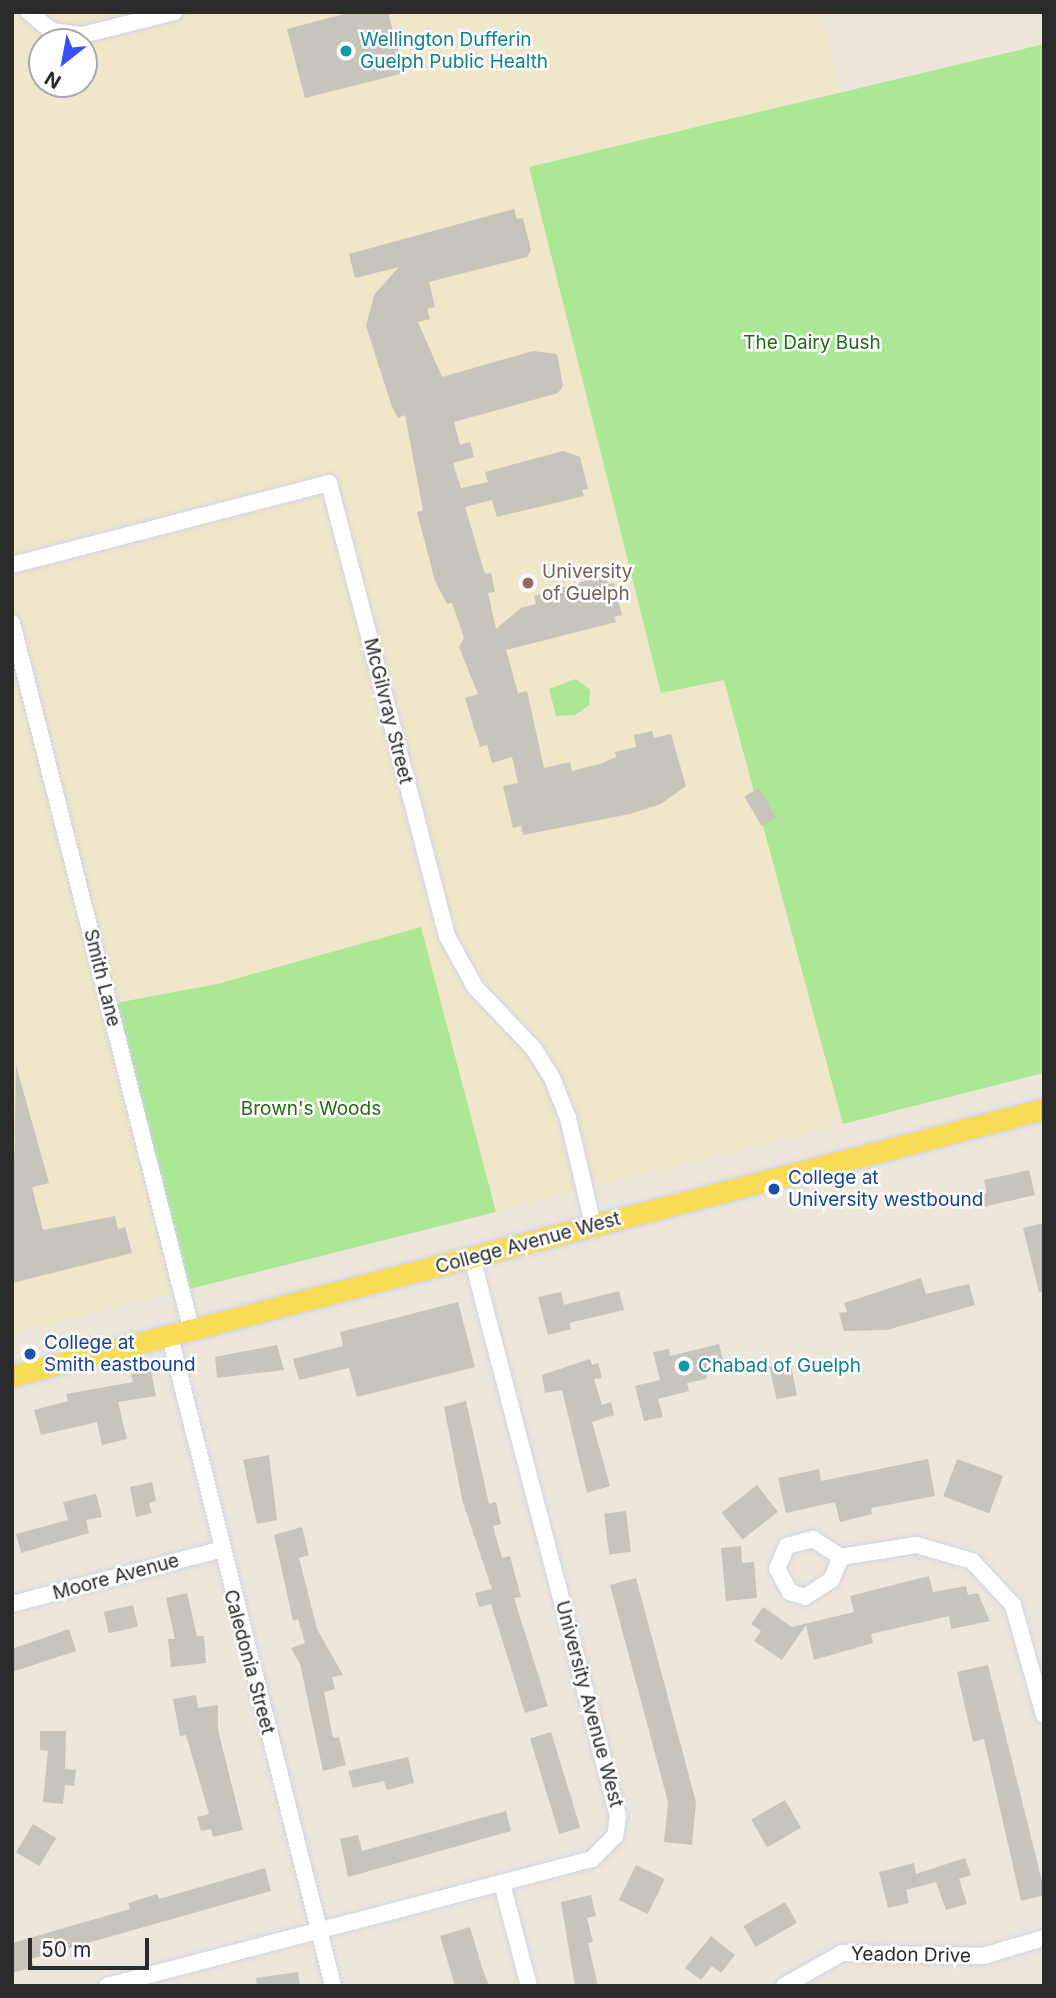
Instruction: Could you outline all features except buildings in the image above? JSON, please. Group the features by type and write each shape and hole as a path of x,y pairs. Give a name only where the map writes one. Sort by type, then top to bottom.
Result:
{"main road":[{"name":"College Avenue West","path":"12,1376 192,1332 1044,1109"}],"street":[{"path":"29,12 52,31 82,35 174,12"},
{"name":"McGilvray Street","path":"12,565 329,483 447,936 471,981 534,1048 552,1078 568,1118 593,1225"},
{"name":"Smith Lane","path":"12,623 192,1332"},
{"name":"University Avenue West","path":"107,1986 130,1983 592,1859 615,1836 618,1816 472,1258"},
{"name":"Caledonia Street","path":"170,1337 220,1550 333,1986"},
{"path":"841,1556 916,1545 972,1561 1013,1605 1044,1715"},
{"name":"Moore Avenue","path":"12,1604 220,1550"},
{"path":"502,1884 529,1986"},
{"name":"Yeadon Drive","path":"784,1986 842,1953 983,1956 1044,1938"}],"shaded area":[{"name":"University of Guelph","path":"12,12 821,12 841,93 1044,44 1044,1073 12,1334"}],"green space":[{"name":"The Dairy Bush","path":"1044,44 1044,1073 843,1124 724,680 661,693 529,167"},
{"path":"576,679 590,690 589,705 575,715 556,716 549,689"},
{"name":"Brown's Woods","path":"421,927 496,1212 190,1289 116,1003 217,984"}],"place":[{"name":"Wellington Dufferin Guelph Public Health","path":"346,51"},
{"name":"University of Guelph","path":"528,583"},
{"name":"College at University westbound","path":"774,1189"},
{"name":"College at Smith eastbound","path":"30,1354"},
{"name":"Chabad of Guelph","path":"684,1366"}]}
